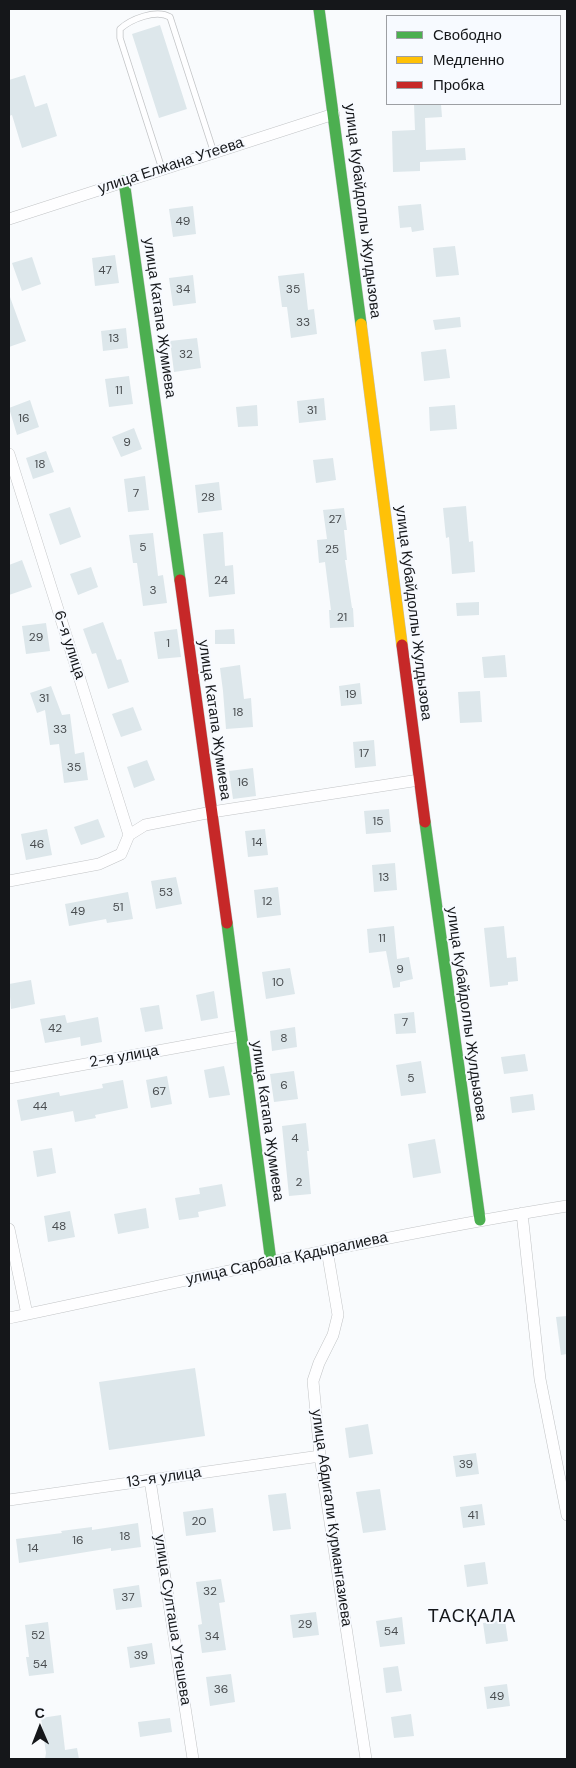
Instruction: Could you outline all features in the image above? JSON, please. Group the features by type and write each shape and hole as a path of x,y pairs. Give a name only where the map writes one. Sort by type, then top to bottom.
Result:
{"street":[{"name":"улица Кубайдоллы Жулдызова","path":"319,9 334,114 418,780 480,1220"},
{"name":"улица Елжана Утеева","path":"9,219 334,114"},
{"name":"улица Катапа Жумиева","path":"124,181 212,812 271,1262"},
{"name":"6-я улица","path":"9,454 129,836"},
{"path":"9,881 99,864 121,854 129,836 145,825 212,812 418,780"},
{"name":"2-я улица","path":"9,1078 240,1036"},
{"name":"улица Сарбала Қадыралиева","path":"9,1318 326,1250 480,1220 567,1206"},
{"path":"522,1213 540,1379 567,1515"},
{"path":"9,1229 27,1314"},
{"name":"улица Абдигали Курмангазиева","path":"326,1250 338,1315 333,1335 319,1363 313,1381 320,1456 366,1759"},
{"name":"13-я улица","path":"9,1500 320,1456"},
{"name":"улица Султаша Утешева","path":"150,1480 193,1759"}],"lane":[{"path":"162,170 120,38 120,29 127,23 141,18 164,13 170,17 214,153"}],"building":[{"path":"160,25 187,109 159,118 132,34"},
{"path":"25,75 35,107 47,103 57,136 22,148 12,115 9,116 9,80"},
{"path":"414,105 441,105 442,117 425,118 426,150 465,148 466,160 420,162 420,171 393,172 392,131 415,130"},
{"path":"421,204 424,230 412,232 411,227 400,228 398,206"},
{"path":"193,206 196,234 173,237 169,209"},
{"path":"455,246 459,275 436,277 433,248"},
{"path":"115,255 119,283 95,286 92,258"},
{"path":"32,257 41,284 22,291 12,263"},
{"path":"304,273 308,310 314,309 317,334 291,338 287,307 282,307 278,276"},
{"path":"193,275 196,303 173,306 169,278"},
{"path":"9,297 26,341 9,347"},
{"path":"460,317 461,327 435,330 433,320"},
{"path":"126,328 128,348 103,351 101,331"},
{"path":"197,338 201,368 174,372 170,341"},
{"path":"446,349 450,378 424,381 421,352"},
{"path":"129,376 133,404 109,407 105,379"},
{"path":"324,398 326,420 299,423 297,401"},
{"path":"30,400 39,427 17,435 9,408"},
{"path":"257,405 258,426 238,427 236,407"},
{"path":"455,405 457,429 430,431 429,407"},
{"path":"134,428 142,449 121,457 112,437"},
{"path":"46,451 54,472 33,479 26,458"},
{"path":"333,458 336,480 316,483 313,460"},
{"path":"145,476 149,510 128,512 124,479"},
{"path":"219,482 222,510 198,513 195,485"},
{"path":"466,506 469,542 473,541 475,572 452,574 449,537 446,538 443,508"},
{"path":"70,507 81,537 60,545 49,514"},
{"path":"344,508 347,530 344,530 347,560 345,560 353,608 354,627 330,628 329,610 331,610 325,562 319,563 317,540 327,539 323,510"},
{"path":"223,532 225,566 233,565 235,594 209,597 203,534"},
{"path":"153,533 158,576 163,575 167,603 143,606 137,563 133,563 129,535"},
{"path":"22,560 32,587 9,595 9,565"},
{"path":"91,567 98,587 78,595 70,574"},
{"path":"479,602 479,615 457,616 456,603"},
{"path":"103,622 117,660 121,659 129,682 108,689 96,653 92,654 83,629"},
{"path":"46,623 50,651 26,654 22,626"},
{"path":"177,629 181,657 158,659 154,632"},
{"path":"234,629 235,644 215,644 215,630"},
{"path":"505,655 507,677 484,678 482,657"},
{"path":"240,665 244,699 251,698 253,727 226,729 220,668"},
{"path":"360,683 362,704 341,706 339,686"},
{"path":"51,686 62,715 70,714 75,754 84,752 88,780 64,783 59,744 50,745 45,710 37,713 30,693"},
{"path":"480,691 482,722 460,723 458,692"},
{"path":"133,707 142,730 121,737 112,714"},
{"path":"374,740 376,766 355,768 353,742"},
{"path":"147,760 155,780 134,788 127,767"},
{"path":"253,768 256,796 233,799 229,771"},
{"path":"389,809 391,832 366,834 364,811"},
{"path":"98,819 105,837 81,845 74,827"},
{"path":"47,829 52,855 26,860 21,834"},
{"path":"265,829 268,855 248,857 245,831"},
{"path":"395,863 397,890 374,892 372,865"},
{"path":"176,877 182,904 156,909 151,881"},
{"path":"278,887 281,915 257,918 254,890"},
{"path":"128,892 133,919 107,923 106,919 69,926 65,904"},
{"path":"394,926 397,959 409,957 413,979 400,982 400,987 393,988 386,951 369,953 367,929"},
{"path":"504,926 507,958 516,957 518,981 508,982 508,985 490,987 484,928"},
{"path":"290,968 295,994 266,999 262,972"},
{"path":"31,980 35,1004 11,1009 9,984"},
{"path":"214,991 218,1018 201,1021 196,995"},
{"path":"159,1005 163,1029 145,1032 140,1008"},
{"path":"414,1012 416,1033 396,1034 394,1014"},
{"path":"65,1015 67,1023 98,1017 102,1042 81,1046 80,1037 45,1043 40,1019"},
{"path":"295,1027 297,1047 272,1051 270,1031"},
{"path":"525,1054 528,1071 504,1074 501,1057"},
{"path":"421,1061 426,1093 401,1096 396,1065"},
{"path":"224,1066 230,1095 209,1098 204,1070"},
{"path":"294,1071 298,1099 274,1102 270,1074"},
{"path":"167,1076 172,1104 151,1108 146,1080"},
{"path":"123,1080 128,1108 95,1115 96,1118 75,1122 73,1111 21,1121 17,1100 59,1092 60,1096 103,1088 102,1084"},
{"path":"533,1094 535,1110 512,1113 510,1097"},
{"path":"306,1123 311,1194 289,1196 282,1126"},
{"path":"435,1139 441,1173 413,1178 408,1144"},
{"path":"52,1148 56,1173 37,1177 33,1151"},
{"path":"222,1184 226,1206 198,1212 199,1217 179,1220 175,1198 200,1194 199,1188"},
{"path":"146,1208 149,1228 118,1234 114,1214"},
{"path":"70,1211 75,1237 48,1242 44,1216"},
{"path":"567,1316 567,1354 561,1355 556,1317"},
{"path":"195,1368 205,1436 109,1450 99,1382"},
{"path":"368,1424 373,1454 349,1458 345,1428"},
{"path":"476,1453 479,1474 456,1477 453,1456"},
{"path":"380,1489 386,1530 363,1533 356,1492"},
{"path":"286,1493 291,1529 273,1531 268,1495"},
{"path":"482,1504 485,1525 463,1528 460,1507"},
{"path":"213,1508 216,1532 186,1536 183,1512"},
{"path":"138,1523 141,1547 111,1551 111,1548 19,1563 16,1539 62,1533 61,1531 92,1527 92,1530"},
{"path":"485,1562 488,1584 467,1587 464,1565"},
{"path":"221,1579 225,1602 219,1603 226,1650 202,1653 198,1625 202,1624 196,1582"},
{"path":"139,1585 142,1607 116,1610 113,1589"},
{"path":"316,1612 319,1635 293,1638 290,1615"},
{"path":"402,1617 405,1644 380,1647 376,1621"},
{"path":"505,1620 508,1641 486,1644 483,1623"},
{"path":"48,1622 54,1673 29,1676 26,1657 29,1657 25,1625"},
{"path":"152,1643 155,1664 130,1668 127,1647"},
{"path":"398,1666 402,1691 386,1693 383,1668"},
{"path":"231,1674 235,1702 210,1706 206,1677"},
{"path":"507,1684 510,1706 487,1709 484,1687"},
{"path":"411,1714 414,1736 394,1738 391,1717"},
{"path":"61,1715 65,1750 77,1748 79,1759 45,1759 46,1753 41,1718"},
{"path":"170,1718 172,1732 140,1737 138,1722"}],"traffic: fast":[{"path":"319,9 361,324"},
{"path":"124,181 180,580"},
{"path":"425,822 480,1220"},
{"path":"227,923 271,1262"}],"traffic: slow":[{"path":"361,324 402,645"}],"traffic: jam":[{"path":"180,580 227,923"},
{"path":"402,645 425,822"}],"district":[{"name":"ТАСҚАЛА","path":"472,1617"}]}
